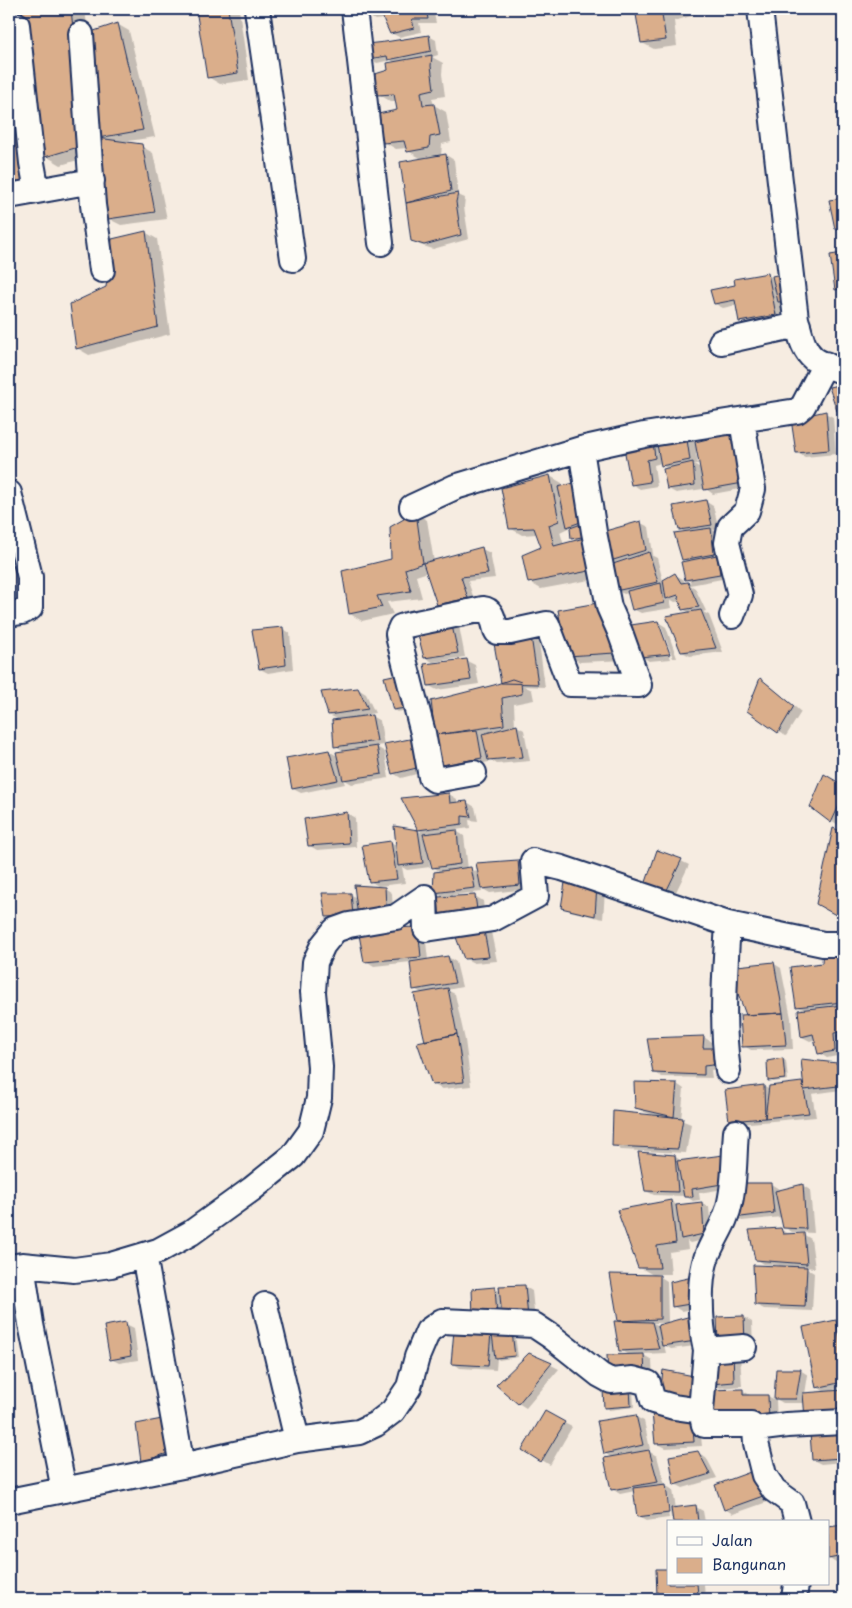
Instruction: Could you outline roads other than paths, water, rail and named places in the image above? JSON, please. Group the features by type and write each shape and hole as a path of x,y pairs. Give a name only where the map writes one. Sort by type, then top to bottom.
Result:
{"street":[{"path":"258,9 292,259"},
{"path":"354,9 381,243"},
{"path":"412,507 455,487 581,449 644,435 798,411 834,368 815,359 808,353 801,338 798,325 760,9"},
{"path":"17,25 32,163 37,191"},
{"path":"81,34 93,205 102,270"},
{"path":"9,196 92,181"},
{"path":"721,342 798,325"},
{"path":"732,616 740,595 727,543 730,527 747,511 753,490 742,420"},
{"path":"474,772 436,780 431,777 423,734 399,640 398,634 401,628 483,608 491,613 497,632 510,632 547,624 570,684 639,685 610,607 594,532 581,449"},
{"path":"9,614 22,612 30,608 31,592 30,577 10,500"},
{"path":"64,1490 31,1324 15,1266 74,1270 111,1265 158,1251 191,1233 252,1189 293,1156 311,1132 319,1098 320,1068 313,992 315,962 323,945 335,930 349,924 396,917 425,898 426,929 494,920 536,896 533,861 562,868 728,924 823,944 843,944"},
{"path":"728,924 724,1000 724,1047 728,1071"},
{"path":"736,1132 730,1201 724,1220 708,1252 702,1277 702,1329 706,1350 701,1411 704,1425 751,1424 756,1429 756,1443 764,1475 774,1490 792,1502 796,1520"},
{"path":"144,1255 182,1466"},
{"path":"265,1305 296,1440"},
{"path":"9,1501 182,1466 296,1440 359,1432 376,1424 393,1411 409,1387 417,1357 428,1331 442,1321 534,1325 552,1337 600,1376 611,1381 633,1379 648,1383 654,1401 674,1407 701,1411"},
{"path":"706,1350 744,1347"},
{"path":"756,1429 787,1425 843,1422"},
{"path":"794,1599 796,1586"}]}
